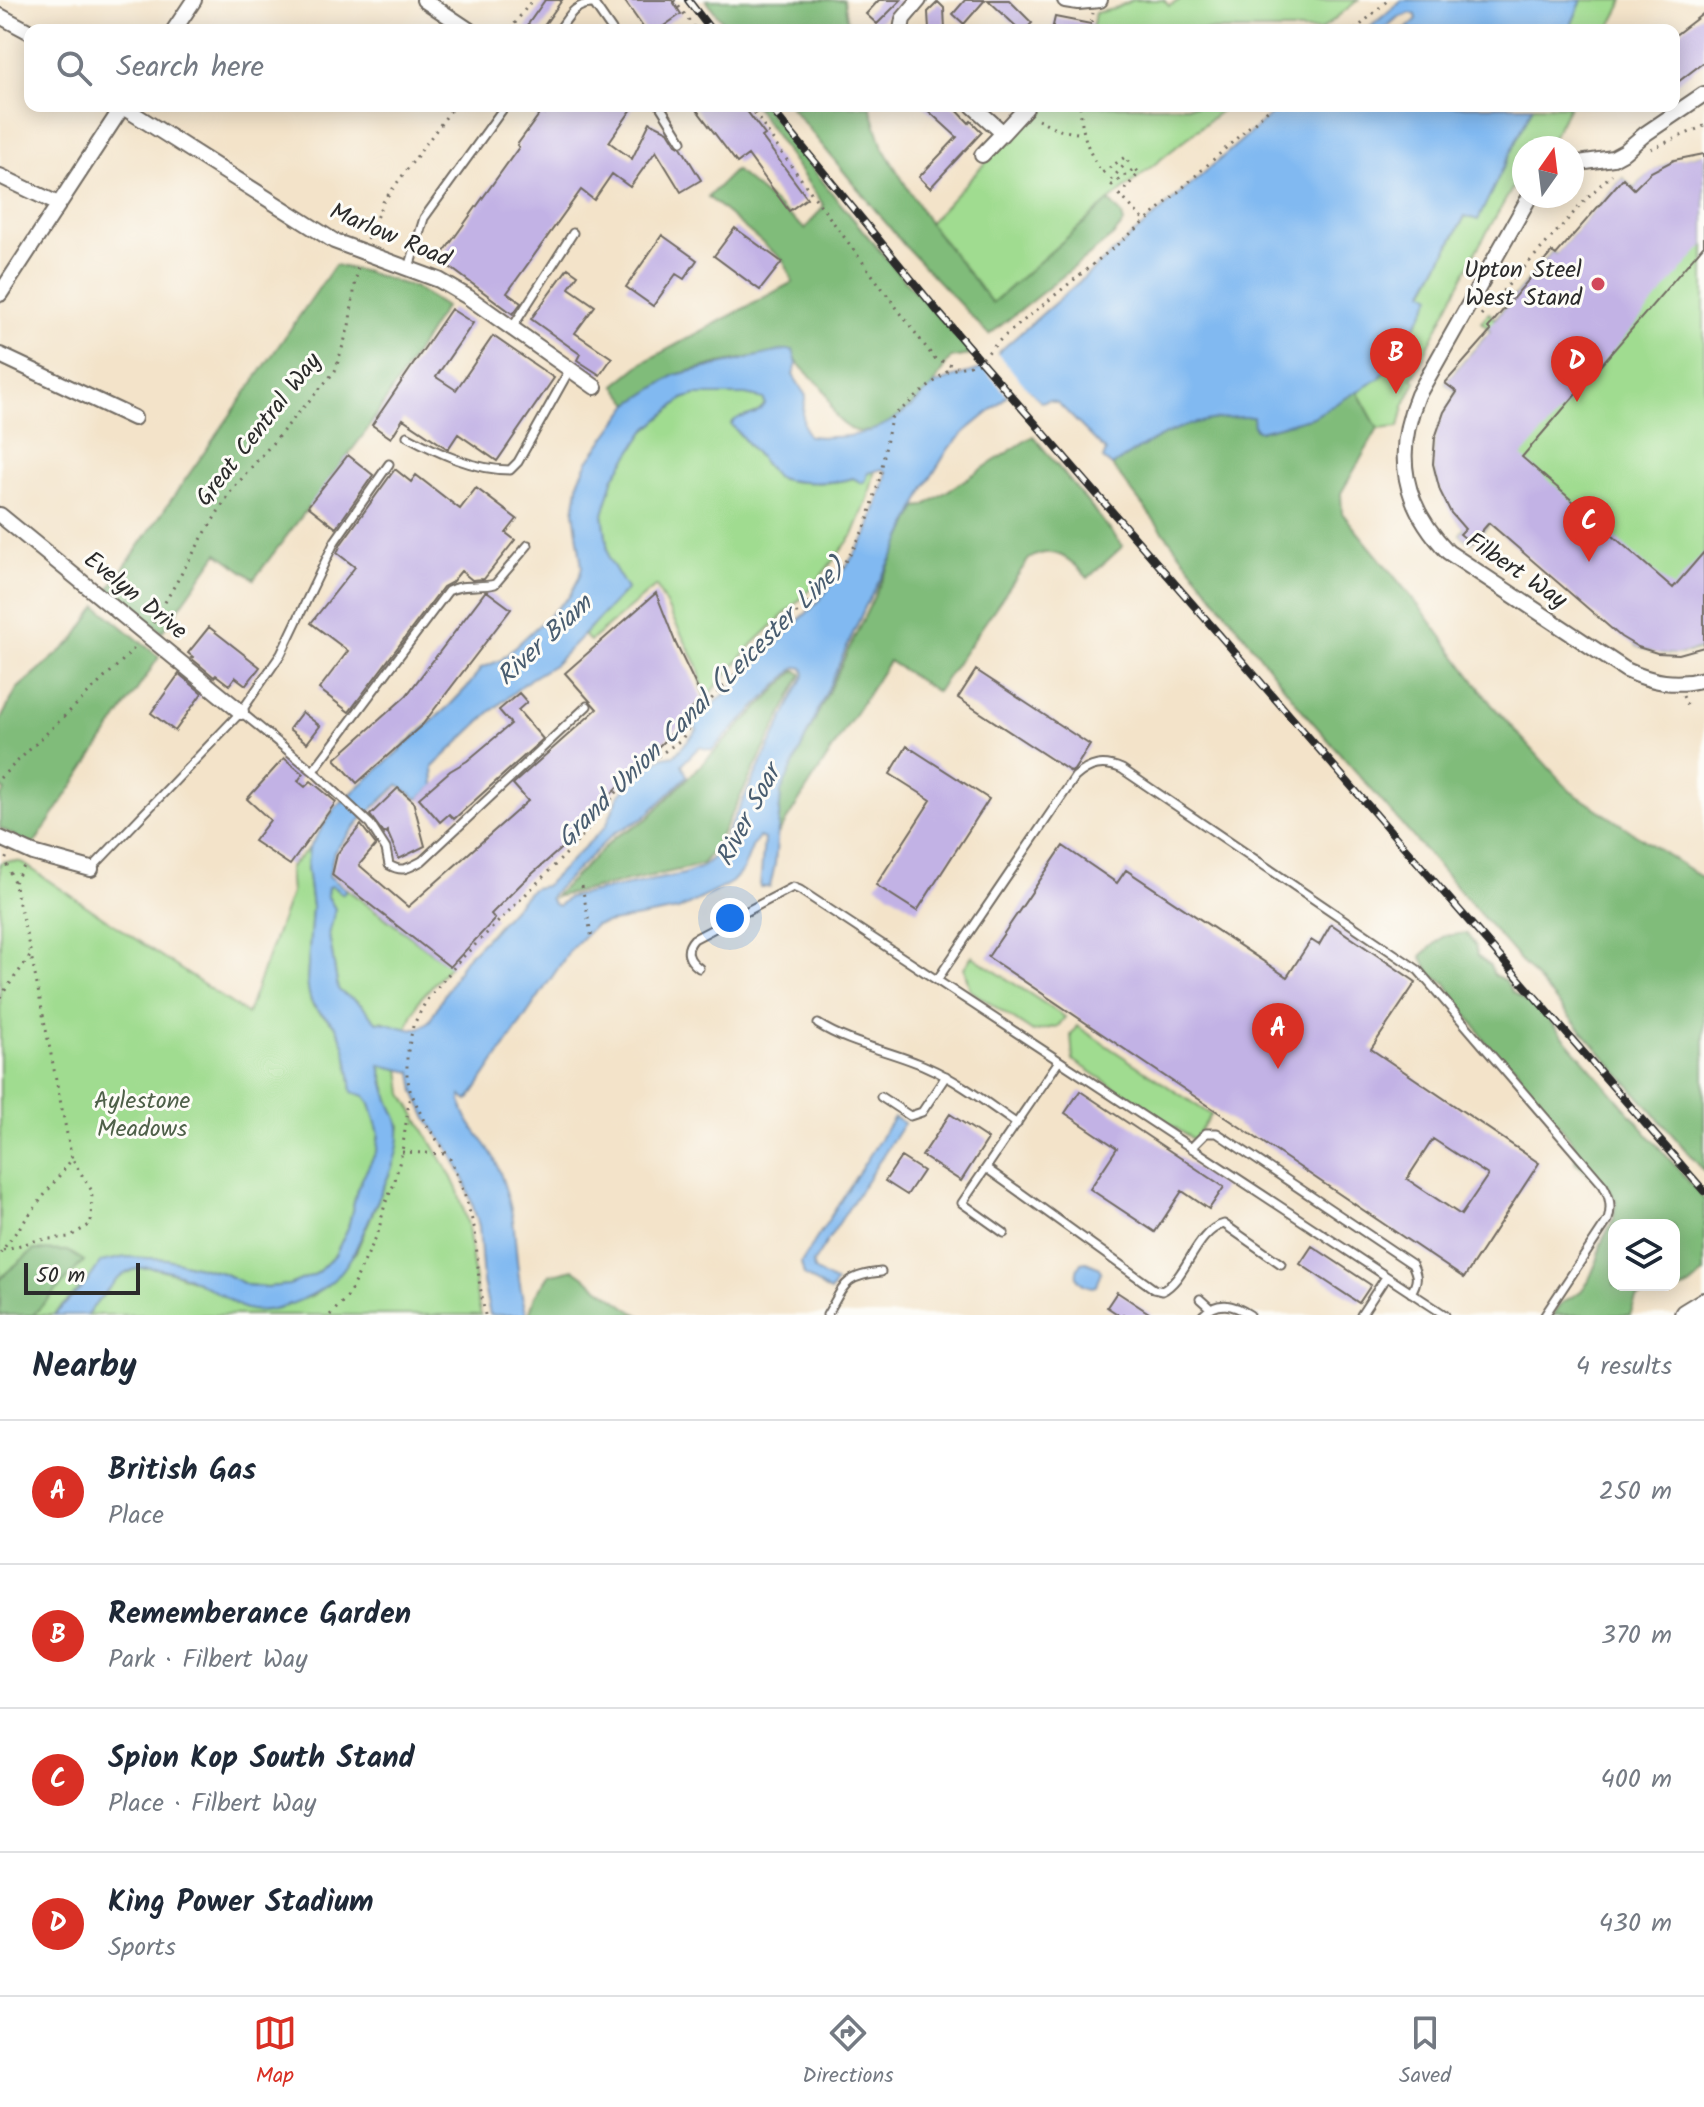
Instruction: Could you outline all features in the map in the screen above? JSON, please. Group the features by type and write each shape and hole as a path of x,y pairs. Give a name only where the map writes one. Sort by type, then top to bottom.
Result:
{"main road":[{"path":"1686,1315 1704,1304"}],"street":[{"path":"178,24 194,0"},
{"path":"424,0 460,24"},
{"path":"902,24 919,0"},
{"path":"1065,0 1100,0"},
{"path":"0,16 24,29"},
{"path":"1680,110 1704,94"},
{"path":"0,294 119,112"},
{"name":"Marlow Road","path":"132,112 334,241 439,280 595,387"},
{"path":"980,112 1003,133"},
{"path":"982,155 1022,112"},
{"path":"1584,162 1613,158 1677,112"},
{"path":"0,176 58,204"},
{"name":"Filbert Way","path":"1523,208 1411,411 1404,449 1412,500 1428,529 1448,552 1626,670 1665,683 1704,679"},
{"path":"0,355 134,418"},
{"name":"Evelyn Drive","path":"0,515 241,712"},
{"path":"5,841 33,853 91,869"}],"lane":[{"path":"563,24 574,9 584,3 594,4 608,24"},
{"path":"409,268 424,218 501,112"},
{"path":"664,112 682,141"},
{"path":"512,328 573,233"},
{"path":"407,436 434,451 464,461 496,470 510,470 518,462 570,369"},
{"path":"91,869 241,712 281,654 335,541 389,464"},
{"path":"313,771 448,591 456,587 495,584 528,545"},
{"path":"241,712 313,771 370,824 386,849 389,865 397,870 407,869 422,861 587,706"},
{"path":"937,980 1075,777 1097,764 1110,764 1122,769 1418,970 1603,1185 1610,1202 1608,1220 1545,1315"},
{"path":"699,968 688,958 689,944 694,939 793,887 1445,1315"},
{"path":"818,1024 833,1034 913,1061 946,1076 1017,1124"},
{"path":"1004,1233 962,1203 1059,1061"},
{"path":"881,1097 910,1116 922,1112 946,1076"},
{"path":"1191,1148 1206,1133 1217,1133 1412,1264 1417,1283 1411,1293"},
{"path":"986,1168 1154,1289 1162,1291 1171,1285 1210,1230 1220,1224 1281,1264"},
{"path":"827,1315 849,1280 862,1274 881,1272"},
{"path":"1361,1315 1386,1277"},
{"path":"1200,1299 1210,1308"},
{"path":"1203,1315 1210,1308 1236,1306 1250,1315"}],"path":[{"path":"514,24 532,0"},
{"path":"674,0 692,24"},
{"path":"1362,24 1388,0"},
{"name":"Great Central Way","path":"0,778 146,634 231,491 335,371 349,326 361,252 383,202 450,112"},
{"path":"754,112 934,358 957,367"},
{"path":"1030,112 1059,130 1083,134"},
{"path":"1081,112 1089,154 1109,182 1112,185 1135,168 1139,173 1120,195 1145,222"},
{"path":"485,1315 475,1230 464,1193 446,1154 424,1121 407,1076 413,1026 426,1001 460,960 569,851 637,771 682,739 695,716 771,637 826,586 851,553 867,523 880,477 891,418 947,371 978,363 1001,339 1145,222 1265,112"},
{"path":"1641,153 1704,126"},
{"path":"1102,173 1125,157 1128,161 1109,182"},
{"path":"1476,319 1619,167"},
{"path":"1,1252 38,1240 69,1237 91,1224 92,1191 72,1159 31,955 14,882 5,861 5,841"},
{"path":"14,882 33,853"},
{"path":"582,886 592,939"},
{"path":"0,997 31,955"},
{"path":"330,1315 348,1296 378,1233 402,1152 410,1090"},
{"path":"402,1152 446,1154"},
{"path":"1,1252 72,1159"}],"green space":[{"path":"706,0 844,0 848,24 724,24"},
{"path":"1132,0 1164,0 1169,6 1180,0 1358,0 1328,24 1093,24 1095,13 1114,9"},
{"path":"1582,0 1624,0 1611,24 1572,24"},
{"path":"759,112 769,112 835,197 970,355 951,358 920,400 888,424 865,431 856,431 837,418 826,393 799,364 792,350 675,375 630,404 615,385 642,363 793,282 784,261 708,197 735,170 805,229 824,206"},
{"path":"795,112 872,112 883,148 929,223 992,303 1109,201 1122,215 1124,223 1113,236 989,335 904,245"},
{"path":"1032,112 1220,112 1109,201 992,304 929,223"},
{"path":"1530,112 1566,112 1553,136 1518,136"},
{"path":"1512,149 1512,189 1476,251 1412,379 1416,381 1404,406 1399,427 1378,429 1357,391 1380,378 1421,317 1424,292 1466,215 1478,219"},
{"path":"1704,155 1704,647 1688,653 1671,654 1638,647 1490,523 1471,543 1460,534 1465,528 1452,511 1437,478 1435,445 1446,410 1457,392 1445,383 1491,331 1481,322 1489,313 1495,319 1552,252 1557,255 1623,178 1634,189 1664,166"},
{"path":"335,265 416,288 445,307 367,430 254,579 218,553 162,632 109,589"},
{"path":"1357,391 1378,429 1341,493 1342,513 1423,611 1492,705 1570,791 1704,879 1704,1171 1303,711 1112,466 1178,428 1213,419 1254,417 1254,428 1260,431 1313,417"},
{"path":"695,395 746,395 764,399 765,404 756,412 731,424 776,477 814,482 853,478 862,483 868,473 875,470 868,499 853,535 810,590 754,643 705,699 698,666 656,586 590,641 583,635 627,589 609,559 603,514 614,477 645,431 683,399"},
{"path":"1033,436 1123,546 1088,578 1069,560 1054,553 1038,554 1029,559 937,692 889,661 778,834 781,792 786,780 917,507 924,506"},
{"path":"97,606 159,657 34,844 29,844 0,828 0,797 5,791 0,786 0,721 17,689 74,640"},
{"path":"796,670 802,674 713,851 702,864 554,897 615,837 646,820"},
{"name":"Aylestone Meadows","path":"309,848 307,868 312,907 307,981 310,997 316,1009 341,1035 352,1090 365,1096 370,1103 379,1133 377,1150 357,1189 348,1228 335,1255 316,1274 289,1285 267,1287 247,1285 223,1273 167,1259 126,1257 101,1263 87,1282 53,1315 0,1315 0,863 21,862 247,1014 291,893 289,868"},
{"path":"332,886 342,894 346,889 450,966 419,1000 406,1030 377,1022 360,1003 338,989 329,935 335,909 327,895 328,887"},
{"path":"1466,933 1475,945 1477,956 1490,966 1494,975 1506,981 1512,992 1541,1011 1704,1199 1704,1273 1691,1285 1680,1290 1680,1219 1614,1219 1616,1201 1606,1184 1575,1162 1575,1145 1525,1085 1516,1067 1492,1052 1446,983 1431,975 1421,956 1444,936"},
{"path":"972,956 1065,1017 1058,1026 1033,1032 970,990 964,968"},
{"path":"1077,1026 1211,1115 1194,1140 1073,1060 1071,1035"},
{"path":"380,1065 400,1069 403,1094 458,1191 468,1225 481,1315 86,1315 118,1277 137,1268 155,1268 174,1273 267,1310 314,1295 356,1252 393,1165 400,1126"},
{"path":"1608,1230 1608,1291 1654,1291 1636,1299 1630,1315 1552,1315 1588,1282"},
{"path":"34,1250 68,1251 84,1261 33,1315 0,1315 0,1280"},
{"path":"573,1269 639,1315 529,1315 535,1296 549,1275"}],"water":[{"path":"1402,0 1582,0 1572,24 1412,24 1417,19 1411,13 1390,24 1374,24"},
{"path":"1274,112 1530,112 1519,136 1512,136 1512,150 1478,220 1465,216 1424,291 1432,296 1421,317 1380,378 1313,417 1260,431 1254,428 1253,417 1195,423 1146,444 1112,466 1103,459 1106,451 1058,403 1050,400 1040,402 1020,382 949,448 925,487 897,549 865,607 781,792 770,887 760,887 764,839 759,837 743,870 732,882 718,890 678,910 595,925 571,949 468,1101 461,1096 465,1114 492,1154 507,1195 527,1315 490,1315 483,1282 479,1226 465,1181 450,1151 428,1121 415,1092 412,1072 380,1065 399,1125 395,1157 346,1266 324,1288 283,1306 251,1310 184,1276 162,1269 140,1268 116,1280 86,1315 54,1315 87,1282 101,1262 126,1257 167,1259 223,1273 247,1285 267,1287 289,1285 316,1274 335,1255 348,1228 357,1189 377,1150 379,1133 370,1103 365,1096 352,1092 341,1036 310,998 307,981 312,907 307,868 309,848 335,808 450,705 481,668 501,660 569,597 582,567 574,512 579,480 588,461 630,404 675,375 793,350 797,364 793,375 806,396 803,417 808,436 838,437 864,433 888,423 937,384 978,370","holes":["695,395 746,395 764,399 765,404 760,409 731,424 776,477 814,482 853,478 862,483 868,473 882,469 886,471 867,535 816,604 694,723 697,730 675,755 664,757 644,770 619,795 606,826 545,886 528,892 464,960 430,1020 417,1029 377,1022 359,1003 338,989 329,935 335,909 327,895 328,887 332,886 343,894 346,889 329,876 334,852 361,820 398,785 418,799 434,786 433,767 489,713 530,679 555,664 627,589 609,559 603,514 614,477 645,431 683,399","796,667 803,668 805,674 716,855 702,867 684,874 569,897 558,906 554,904 550,898 553,893 614,833 644,818 687,776 682,764 699,747 712,750"]},
{"path":"894,1117 904,1123 813,1263 814,1270 836,1283 830,1292 804,1275 801,1263"},
{"path":"1086,1262 1101,1271 1096,1286 1087,1286 1078,1279 1078,1268"}],"pier":[{"path":"994,350 1043,406 1020,388 1010,398 979,364"}],"building":[{"path":"545,0 562,0 545,24 528,24"},
{"path":"624,0 672,0 681,14 667,24 641,24"},
{"path":"879,0 901,0 877,24 866,14"},
{"path":"965,0 985,0 964,24 953,14"},
{"path":"988,0 1009,0 1032,23 1014,24"},
{"path":"938,2 944,8 945,24 929,24 928,12"},
{"path":"1704,13 1704,62 1680,80 1680,31"},
{"path":"1055,17 1091,24 1053,24"},
{"path":"541,112 630,112 609,142 632,159 650,122 668,131 701,180 681,192 656,151 630,187 612,174 594,200 581,190 507,293 521,303 513,314 439,259 519,147 517,145"},
{"path":"699,112 748,112 807,198 789,211 748,155 737,163"},
{"path":"930,112 959,112 982,132 930,188 919,177 957,137"},
{"name":"Upton Steel West Stand","path":"1704,154 1704,245 1522,457 1673,588 1704,552 1704,647 1679,654 1657,653 1621,637 1489,523 1471,543 1460,534 1465,529 1451,513 1440,491 1433,464 1435,438 1444,412 1457,392 1445,383 1491,331 1488,328 1552,252 1556,255 1623,178 1634,189 1651,172 1674,160"},
{"path":"735,228 782,262 760,290 714,256"},
{"path":"662,235 697,260 684,279 676,274 653,306 626,287"},
{"path":"568,268 578,275 569,288 595,306 575,333 612,358 600,375 577,360 580,354 531,319"},
{"path":"451,309 473,323 436,377 456,390 493,336 554,378 497,461 458,434 448,449 403,419 391,438 372,425"},
{"path":"348,455 373,475 336,528 308,506"},
{"path":"395,469 411,482 416,475 460,509 476,488 517,519 506,533 515,540 484,579 472,580 461,571 443,587 349,712 319,689 348,651 311,623 355,567 337,553"},
{"path":"485,592 511,609 423,724 357,783 335,759 406,696"},
{"path":"656,593 702,698 684,721 589,813 566,844 491,914 495,919 450,967 332,875 337,854 361,825 376,845 359,865 408,907 528,801 513,784 597,709 565,673"},
{"path":"209,627 260,667 246,685 235,677 229,685 191,658 188,653"},
{"path":"976,670 1090,745 1074,770 1071,772 958,698"},
{"path":"179,674 202,693 175,731 151,713"},
{"path":"519,693 527,702 518,710 543,739 454,819 449,814 440,822 419,798 511,724 499,710"},
{"path":"302,712 320,726 307,743 289,729"},
{"path":"907,746 989,799 917,911 876,885 931,800 890,774"},
{"path":"284,758 303,774 298,781 305,787 311,781 336,802 290,865 254,841 270,820 247,799"},
{"path":"398,788 413,801 425,846 399,859 387,831 384,834 370,815"},
{"path":"1063,846 1117,883 1126,870 1287,977 1311,940 1319,945 1331,924 1416,982 1371,1049 1539,1163 1464,1278 988,957","holes":["1433,1139 1488,1175 1461,1215 1407,1179"]},
{"path":"1080,1091 1224,1187 1209,1209 1182,1191 1155,1232 1090,1189 1117,1148 1065,1113"},
{"path":"950,1114 988,1139 961,1181 922,1156"},
{"path":"901,1157 923,1171 907,1195 885,1181"},
{"path":"1312,1246 1371,1285 1359,1303 1300,1264"},
{"path":"1117,1292 1152,1315 1119,1315 1107,1307"}],"railway":[{"path":"688,0 706,24"},
{"path":"774,112 939,313 1704,1191"}],"place":[{"name":"Upton Steel West Stand","path":"1598,284"},
{"name":"Rememberance Garden","path":"1396,394"},
{"name":"King Power Stadium","path":"1577,402"},
{"name":"Spion Kop South Stand","path":"1589,562"},
{"name":"British Gas","path":"1278,1069"}],"water label":[{"name":"River Biam","path":"545,641"},
{"name":"Grand Union Canal (Leicester Line)","path":"702,704"},
{"name":"River Soar","path":"749,816"}]}
